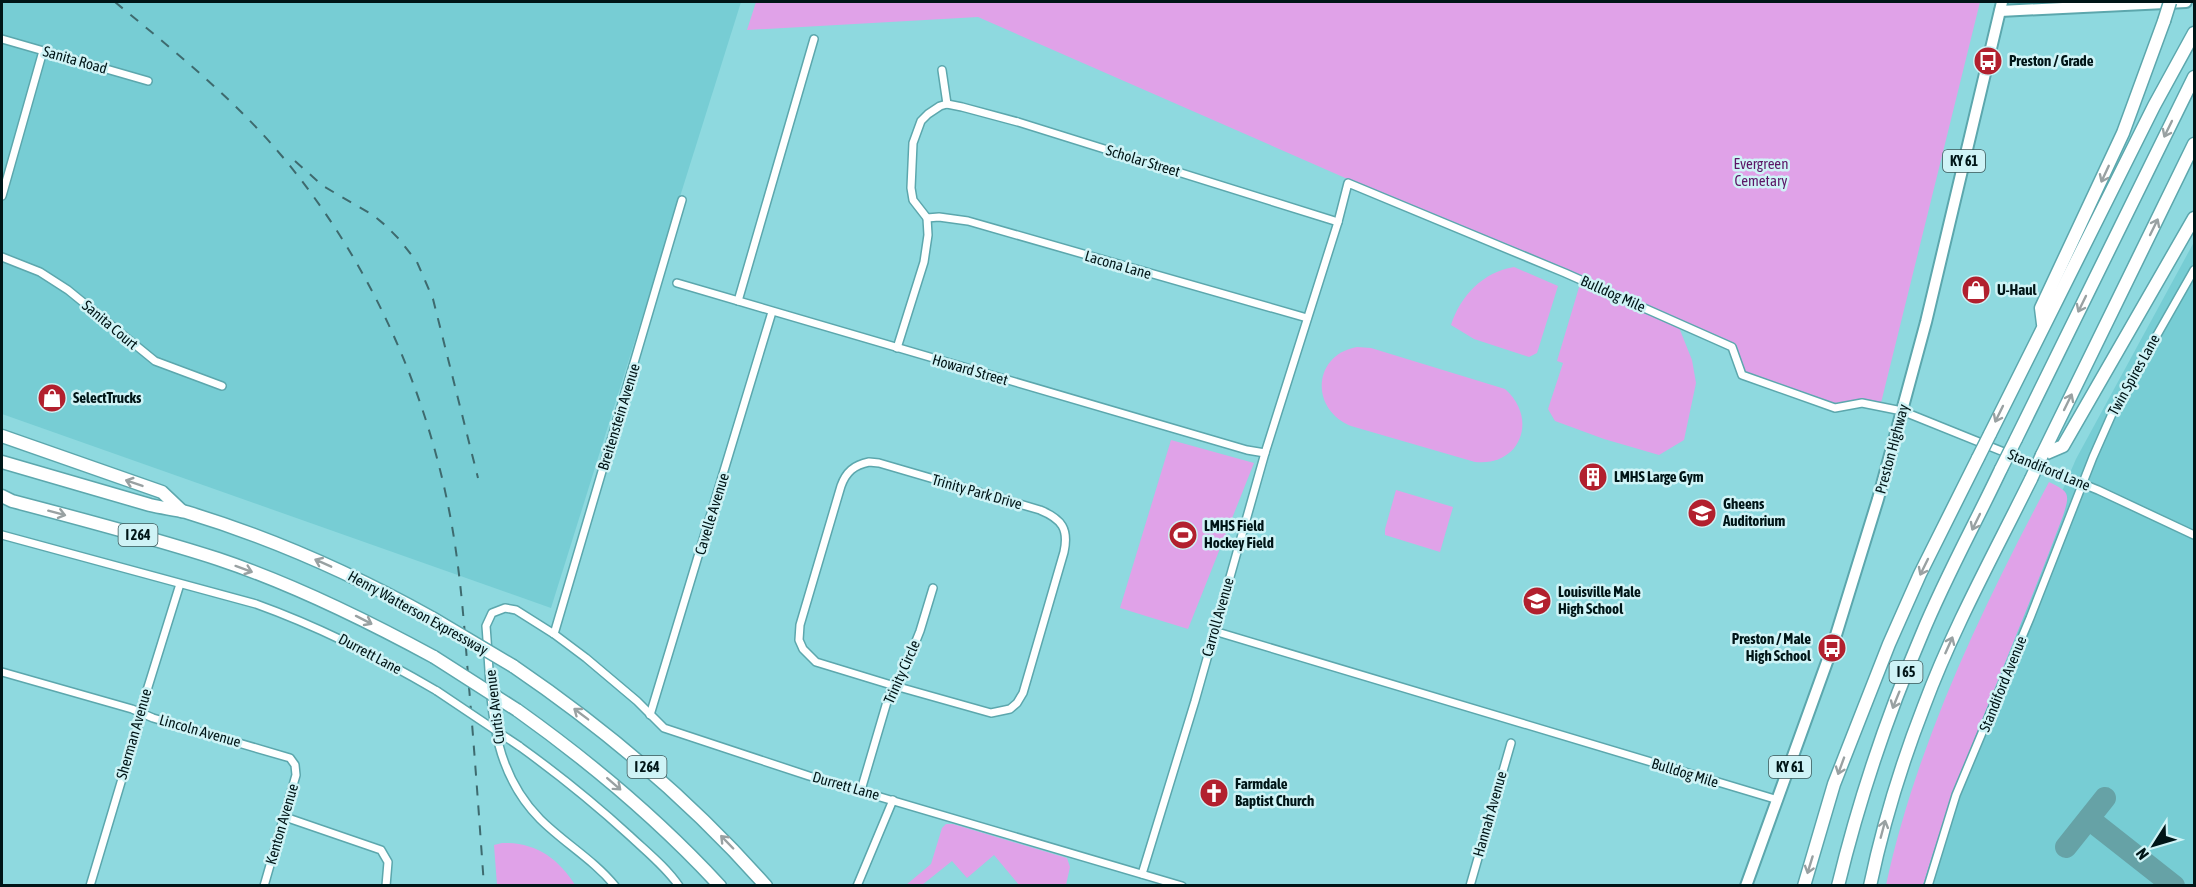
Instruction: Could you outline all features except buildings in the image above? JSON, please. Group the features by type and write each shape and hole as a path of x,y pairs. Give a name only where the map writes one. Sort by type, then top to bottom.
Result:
{"highway":[{"path":"2043,324 2041,308 2119,141 2170,2"},
{"path":"1804,885 1834,784 1889,644 1920,574 2163,87 2194,33"},
{"name":"I 65","path":"1838,885 1862,797 1892,707 1922,633 2194,77"},
{"name":"I 65","path":"1870,885 1883,826 1924,705 1960,622 2194,144"},
{"path":"2042,455 2063,446 2194,218"},
{"path":"2,436 162,492 183,511"},
{"name":"Henry Watterson Expressway","path":"2,462 154,506 183,511 307,556 380,589 513,666 576,710 636,757 705,820 766,885"},
{"name":"Henry Watterson Expressway","path":"5,500 172,545 262,575 348,612 434,657 517,710 588,763 618,787 680,844 720,885"}],"main road":[{"path":"2001,6 2186,2"},
{"name":"Preston Highway","path":"1746,885 1834,639 1871,525 1926,322 2001,6"}],"street":[{"name":"Sanita Road","path":"2,39 148,81"},
{"path":"738,301 814,39"},
{"path":"2,196 43,51"},
{"path":"897,348 927,250 927,218 913,200 911,188 913,143 921,121 934,109 947,104 942,70"},
{"name":"Scholar Street","path":"947,104 1018,122 1338,222"},
{"name":"Bulldog Mile","path":"1338,222 1348,183 1565,273 1732,347 1742,375 1835,408 1862,403 1902,411"},
{"name":"Breitenstein Avenue","path":"554,633 682,200"},
{"name":"Lacona Lane","path":"927,218 939,217 968,221 1307,318"},
{"name":"Carroll Avenue","path":"1142,874 1195,701 1265,453 1338,222"},
{"name":"Sanita Court","path":"2,257 40,272 68,290 155,361 222,387"},
{"name":"Twin Spires Lane","path":"2082,484 2112,414 2194,270"},
{"name":"Howard Street","path":"677,283 1137,419 1265,453"},
{"name":"Cavelle Avenue","path":"650,715 772,312"},
{"name":"Standiford Lane","path":"1902,411 2120,499 2194,535"},
{"name":"Trinity Park Drive","path":"879,463 1040,510 1055,518 1065,531 1064,552 1023,693 1017,703 1004,711 991,713 896,686 816,662 807,655 799,640 800,625 841,486 849,470 860,464 879,463"},
{"name":"Standiford Avenue","path":"1928,885 1956,795 2030,618 2082,484"},
{"name":"Durrett Lane","path":"2,535 256,604 295,618 363,650 437,691 519,746 574,788 623,830 679,885"},
{"name":"Sherman Avenue","path":"90,885 180,584"},
{"name":"Trinity Circle","path":"861,790 889,695 902,676 920,631 933,588"},
{"name":"Durrett Lane","path":"511,608 554,633 594,664 664,728 809,776 1182,885"},
{"name":"Curtis Avenue","path":"511,608 492,613 486,626 496,737 503,763 516,788 540,819 603,872 615,885"},
{"name":"Bulldog Mile","path":"1214,631 1778,800"},
{"name":"Lincoln Avenue","path":"2,672 283,755 294,762"},
{"name":"Hannah Avenue","path":"1470,885 1511,743"},
{"name":"Kenton Avenue","path":"264,885 296,776 294,762"},
{"path":"858,885 893,800"},
{"path":"285,818 381,850 388,862 386,885"}],"shaded area":[{"path":"2,2 741,2 551,608 2,414"},
{"path":"2194,242 2194,885 1909,886 1955,740 2076,459"}],"green space":[{"name":"Evergreen Cemetary","path":"756,2 1980,2 1880,407 1862,403 1835,408 1742,375 1731,347 978,17 747,30"},
{"path":"1514,267 1558,286 1537,353 1529,357 1474,339 1451,325 1460,304 1474,287 1492,274"},
{"path":"1580,284 1678,325 1692,360 1696,383 1684,440 1659,455 1604,439 1555,421 1548,409 1563,363 1557,361"},
{"path":"1357,347 1371,348 1505,389 1515,401 1521,414 1520,439 1503,457 1491,462 1475,462 1351,426 1328,408 1323,396 1322,384 1331,360 1342,352"},
{"name":"LMHS Field Hockey Field","path":"1171,440 1254,463 1188,629 1120,608"},
{"path":"2049,482 2065,491 2067,503 2063,516 1954,792 1923,885 1886,885 1899,832 1933,729 1999,579"},
{"path":"1396,490 1453,507 1440,552 1385,535"},
{"path":"946,824 953,824 1067,858 1070,867 1066,885 1019,885 994,855 967,878 952,861 922,885 906,885 931,864 942,828"},
{"path":"502,843 525,845 545,854 561,867 575,885 497,885 494,845"}],"taxiway":[{"path":"2066,847 2105,798"},
{"path":"2089,819 2174,886"}],"railway":[{"path":"115,2 243,113 281,155 312,194 366,279 408,370 439,466 456,555 465,635 484,886"},
{"path":"295,161 323,186 373,215 399,239 417,262 433,299 478,478"}],"place":[{"name":"Preston / Grade","path":"1988,61"},
{"name":"U-Haul","path":"1976,290"},
{"name":"SelectTrucks","path":"52,398"},
{"name":"LMHS Large Gym","path":"1593,477"},
{"name":"Gheens Auditorium","path":"1702,513"},
{"name":"LMHS Field Hockey Field","path":"1183,535"},
{"name":"Louisville Male High School","path":"1537,601"},
{"name":"Preston / Male High School","path":"1832,648"},
{"name":"Farmdale Baptist Church","path":"1214,793"}]}
